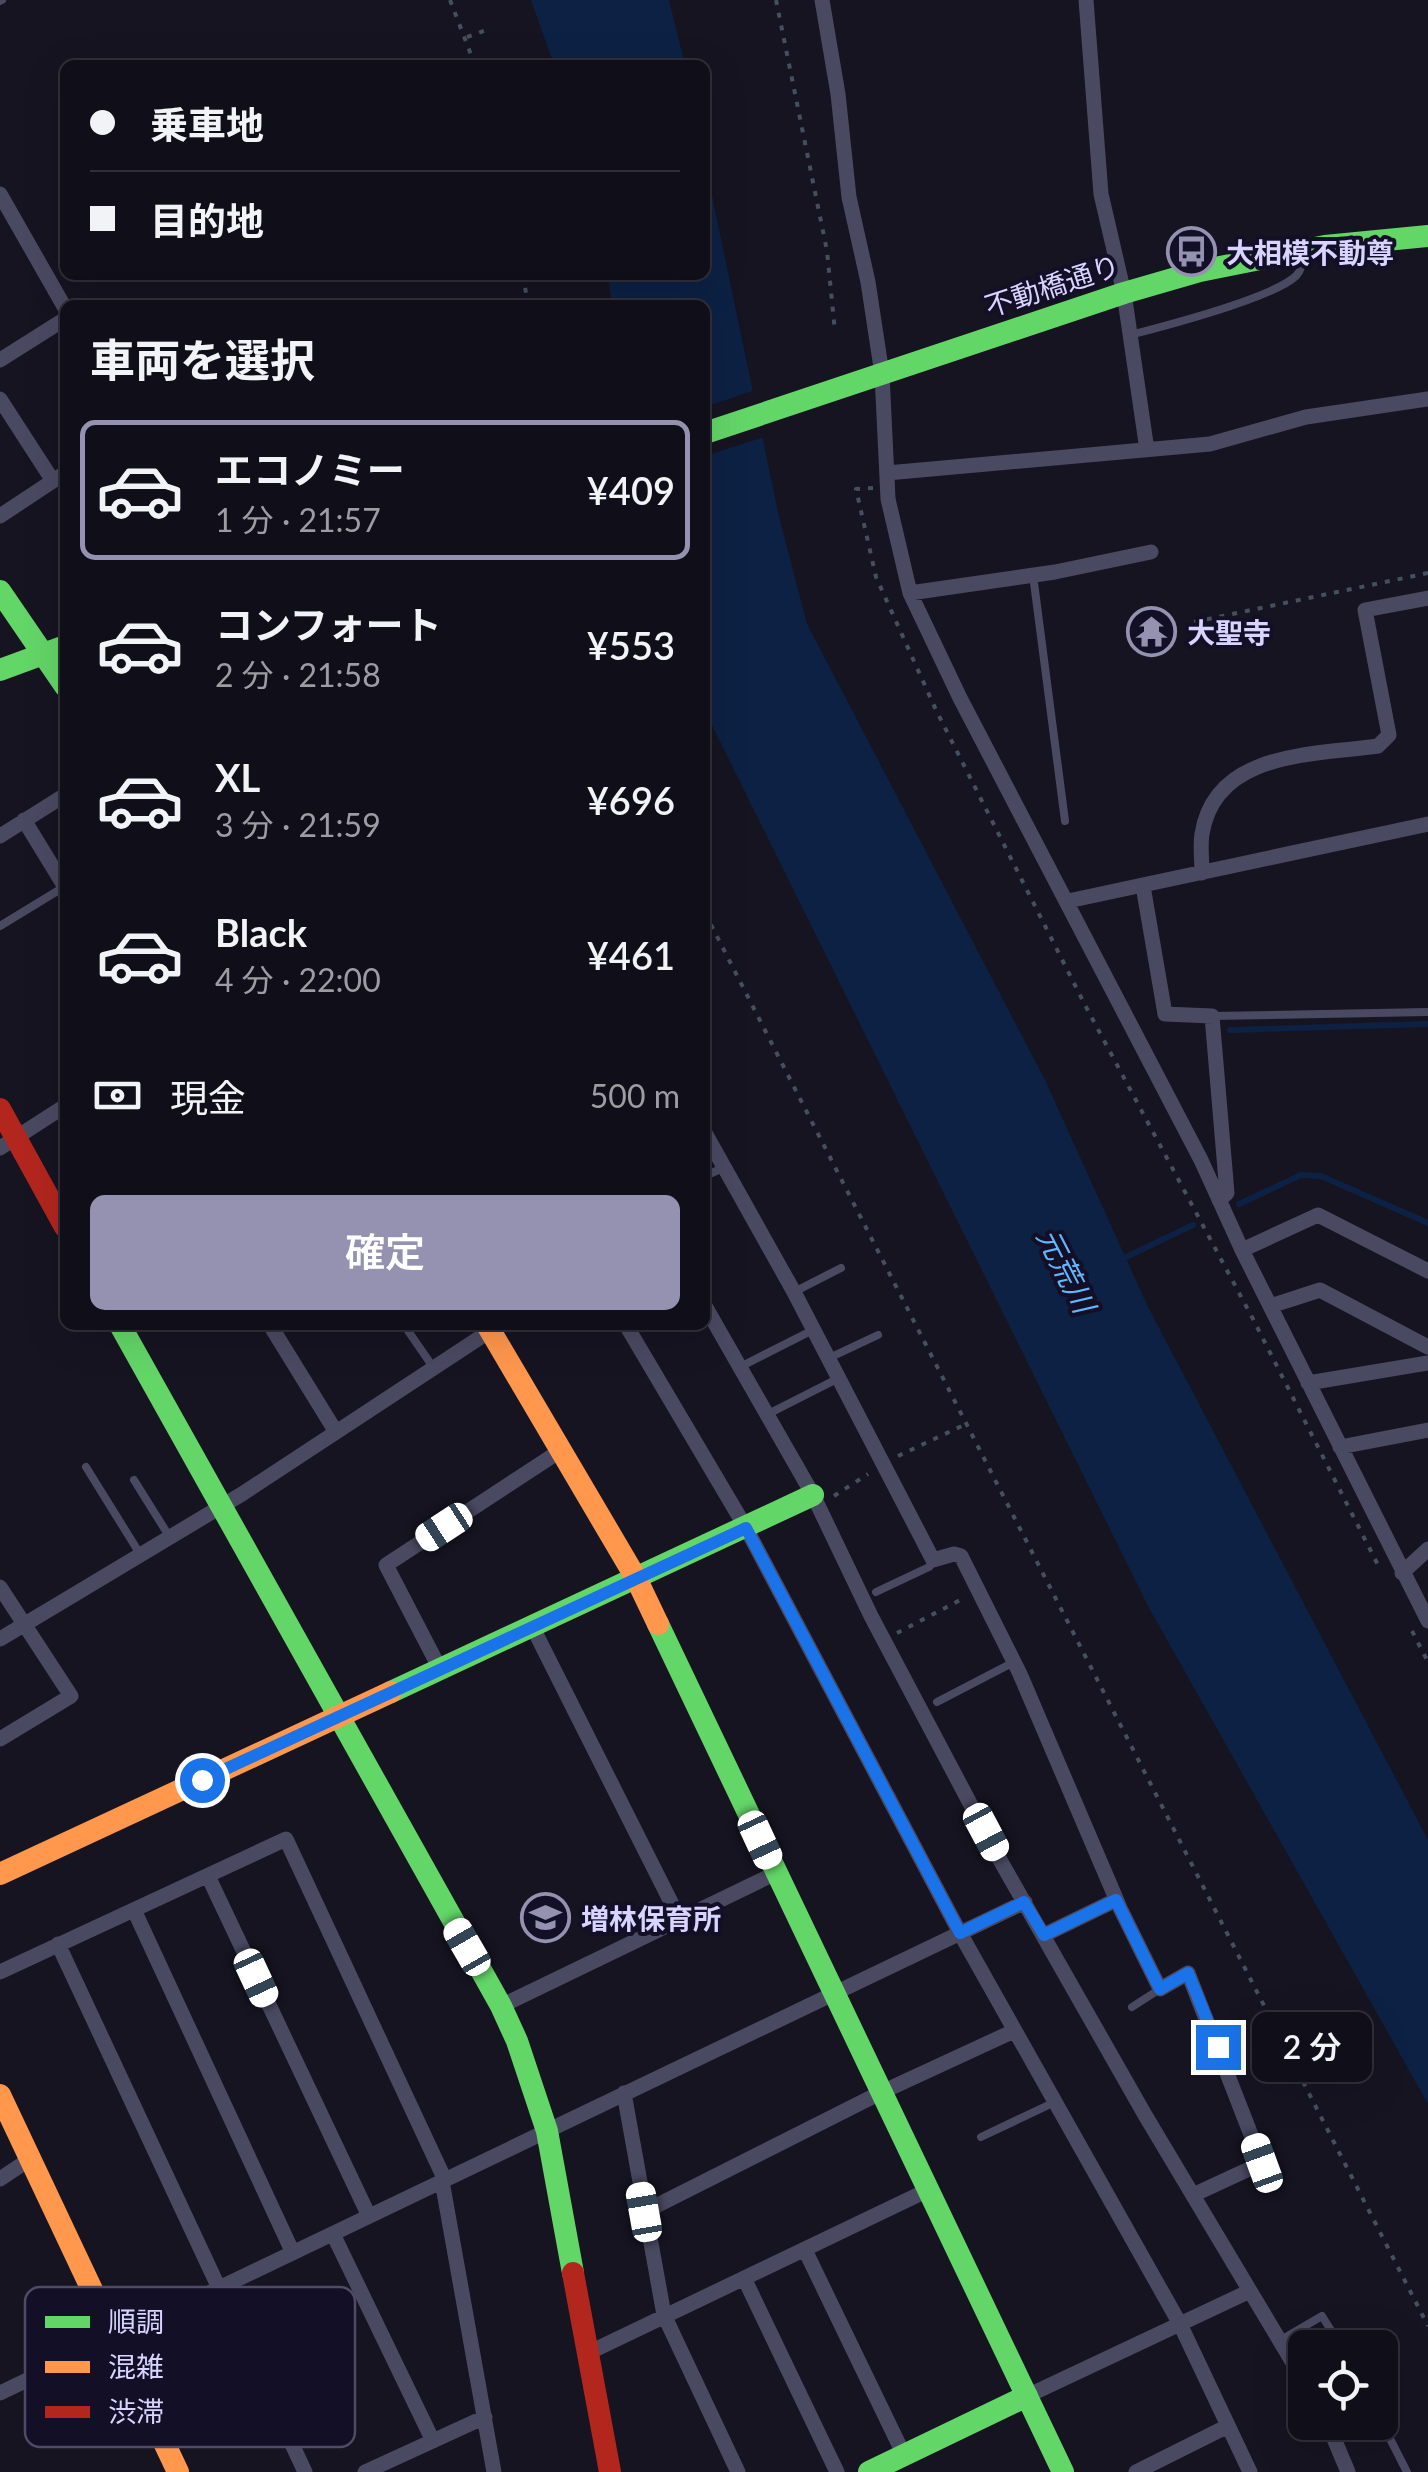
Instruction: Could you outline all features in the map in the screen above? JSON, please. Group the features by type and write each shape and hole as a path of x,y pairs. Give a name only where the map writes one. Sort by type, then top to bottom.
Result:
{"street":[{"path":"822,0 838,94 849,197 868,282 882,374 888,499 910,592 960,698 1068,901 1428,1621"},
{"path":"1086,0 1101,194 1124,293 1147,450"},
{"path":"0,194 60,300"},
{"name":"不動橋通り","path":"710,431 1124,293 1245,260 1428,236"},
{"path":"0,360 60,322"},
{"path":"0,399 59,477 0,516"},
{"path":"888,473 1210,444 1306,416 1428,399"},
{"path":"910,592 1032,575 1151,552"},
{"path":"0,591 60,679"},
{"path":"1202,873 1202,833 1212,804 1234,777 1261,763 1378,746 1389,734 1365,610 1428,598"},
{"path":"0,670 60,648"},
{"path":"0,836 60,798"},
{"path":"24,820 60,879"},
{"path":"1068,901 1428,824"},
{"path":"1142,886 1165,1014 1212,1016 1227,1193 1219,1200"},
{"path":"0,1108 8,1142 60,1219"},
{"path":"8,1142 60,1109"},
{"path":"710,1140 935,1559 960,1556 1014,1662 1116,1900 1160,1989 1188,1973 1262,2163 1194,2194"},
{"path":"1242,1250 1318,1215 1428,1271"},
{"path":"1270,1306 1320,1290 1428,1347"},
{"path":"710,1314 814,1495 877,1628 1024,1902 1288,2354"},
{"path":"123,1330 517,2041 547,2131 610,2472"},
{"path":"273,1330 336,1432"},
{"path":"0,1639 220,1506 488,1330"},
{"path":"494,1330 636,1578 1063,2472"},
{"path":"629,1330 746,1528 960,1933 1180,2324 1250,2472"},
{"path":"1308,1383 1428,1363"},
{"path":"1340,1447 1428,1430"},
{"path":"440,1669 386,1566 560,1451"},
{"path":"0,1874 814,1495"},
{"path":"1392,1550 1426,1549"},
{"path":"1402,1572 1426,1549"},
{"path":"0,1586 71,1696 0,1739"},
{"path":"532,1626 679,1918"},
{"path":"0,1972 286,1839 444,2180 494,2472"},
{"path":"500,2006 776,1873"},
{"path":"208,1876 369,2216"},
{"path":"1044,1935 1116,1900"},
{"path":"220,2287 1024,1902"},
{"path":"134,1910 293,2252"},
{"path":"58,1944 218,2287"},
{"path":"644,2212 882,2092 1014,2031"},
{"path":"624,2094 664,2316 738,2472"},
{"path":"0,2095 90,2287"},
{"path":"0,2179 30,2160"},
{"path":"588,2354 928,2190"},
{"path":"332,2234 432,2441"},
{"path":"805,2250 904,2455"},
{"path":"744,2278 837,2472"},
{"path":"870,2472 1250,2291"},
{"path":"0,2393 25,2381"},
{"path":"365,2472 485,2417"},
{"path":"1136,2472 1228,2426"},
{"path":"1335,2440 1348,2472"},
{"path":"166,2447 178,2472"},
{"path":"292,2447 304,2472"},
{"path":"1170,2456 1177,2472"}],"lane":[{"path":"1130,335 1184,321 1294,278 1302,267 1303,250"},
{"path":"1032,575 1065,821"},
{"path":"0,926 60,890"},
{"path":"1212,1016 1428,1012"},
{"path":"710,1174 725,1166"},
{"path":"794,1292 841,1268"},
{"path":"407,1330 433,1367"},
{"path":"742,1366 813,1330"},
{"path":"829,1358 878,1336"},
{"path":"768,1414 837,1378"},
{"path":"86,1467 140,1554"},
{"path":"134,1480 170,1536"},
{"path":"876,1592 929,1568 935,1559"},
{"path":"937,1702 1014,1662"},
{"path":"1132,2007 1160,1989"},
{"path":"981,2137 1055,2102"},
{"path":"1298,2330 1322,2316 1331,2330"},
{"path":"1280,2340 1288,2335"},
{"path":"1390,2440 1406,2472"}],"path":[{"path":"450,0 473,60"},
{"path":"776,0 826,250 835,332"},
{"path":"466,37 486,30"},
{"path":"856,489 876,577 936,710 1085,1005 1253,1318 1384,1576"},
{"path":"1194,622 1428,573"},
{"path":"710,923 1428,2326"},
{"path":"951,1432 966,1424"},
{"path":"901,1631 978,1591"},
{"path":"1410,1628 1428,1662"}],"water":[{"path":"531,0 669,0 684,60 552,60"},
{"name":"元荒川","path":"710,186 779,517 807,624 1045,1080 1148,1307 1428,1840 1428,2104 1148,1606 710,721 710,300 611,300 609,280 710,280"}],"pier":[{"path":"758,389 767,436 710,454 710,405"}],"waterway":[{"path":"1230,1030 1428,1024"},
{"path":"1239,1204 1301,1175 1321,1176 1428,1223"},
{"path":"1122,1259 1193,1225"}],"traffic: fast":[{"path":"710,431 1200,271 1325,246 1428,236"},
{"path":"0,591 60,679"},
{"path":"0,670 60,648"},
{"path":"123,1330 501,2006 547,2131 573,2273"},
{"path":"391,1692 813,1495"},
{"path":"658,1624 1063,2472"},
{"path":"869,2472 1027,2396"}],"traffic: slow":[{"path":"490,1330 636,1578 658,1624"},
{"path":"0,1874 391,1692"},
{"path":"0,2095 91,2287"},
{"path":"166,2447 178,2472"}],"traffic: jam":[{"path":"0,1109 60,1218"},
{"path":"573,2273 610,2472"}],"place":[{"name":"大相模不動尊","path":"1191,252"},
{"name":"大聖寺","path":"1152,632"},
{"name":"増林保育所","path":"546,1918"}],"route":[{"path":"202,1780 746,1528 960,1933 1024,1902 1044,1935 1116,1900 1160,1989 1188,1973 1218,2047"}]}
